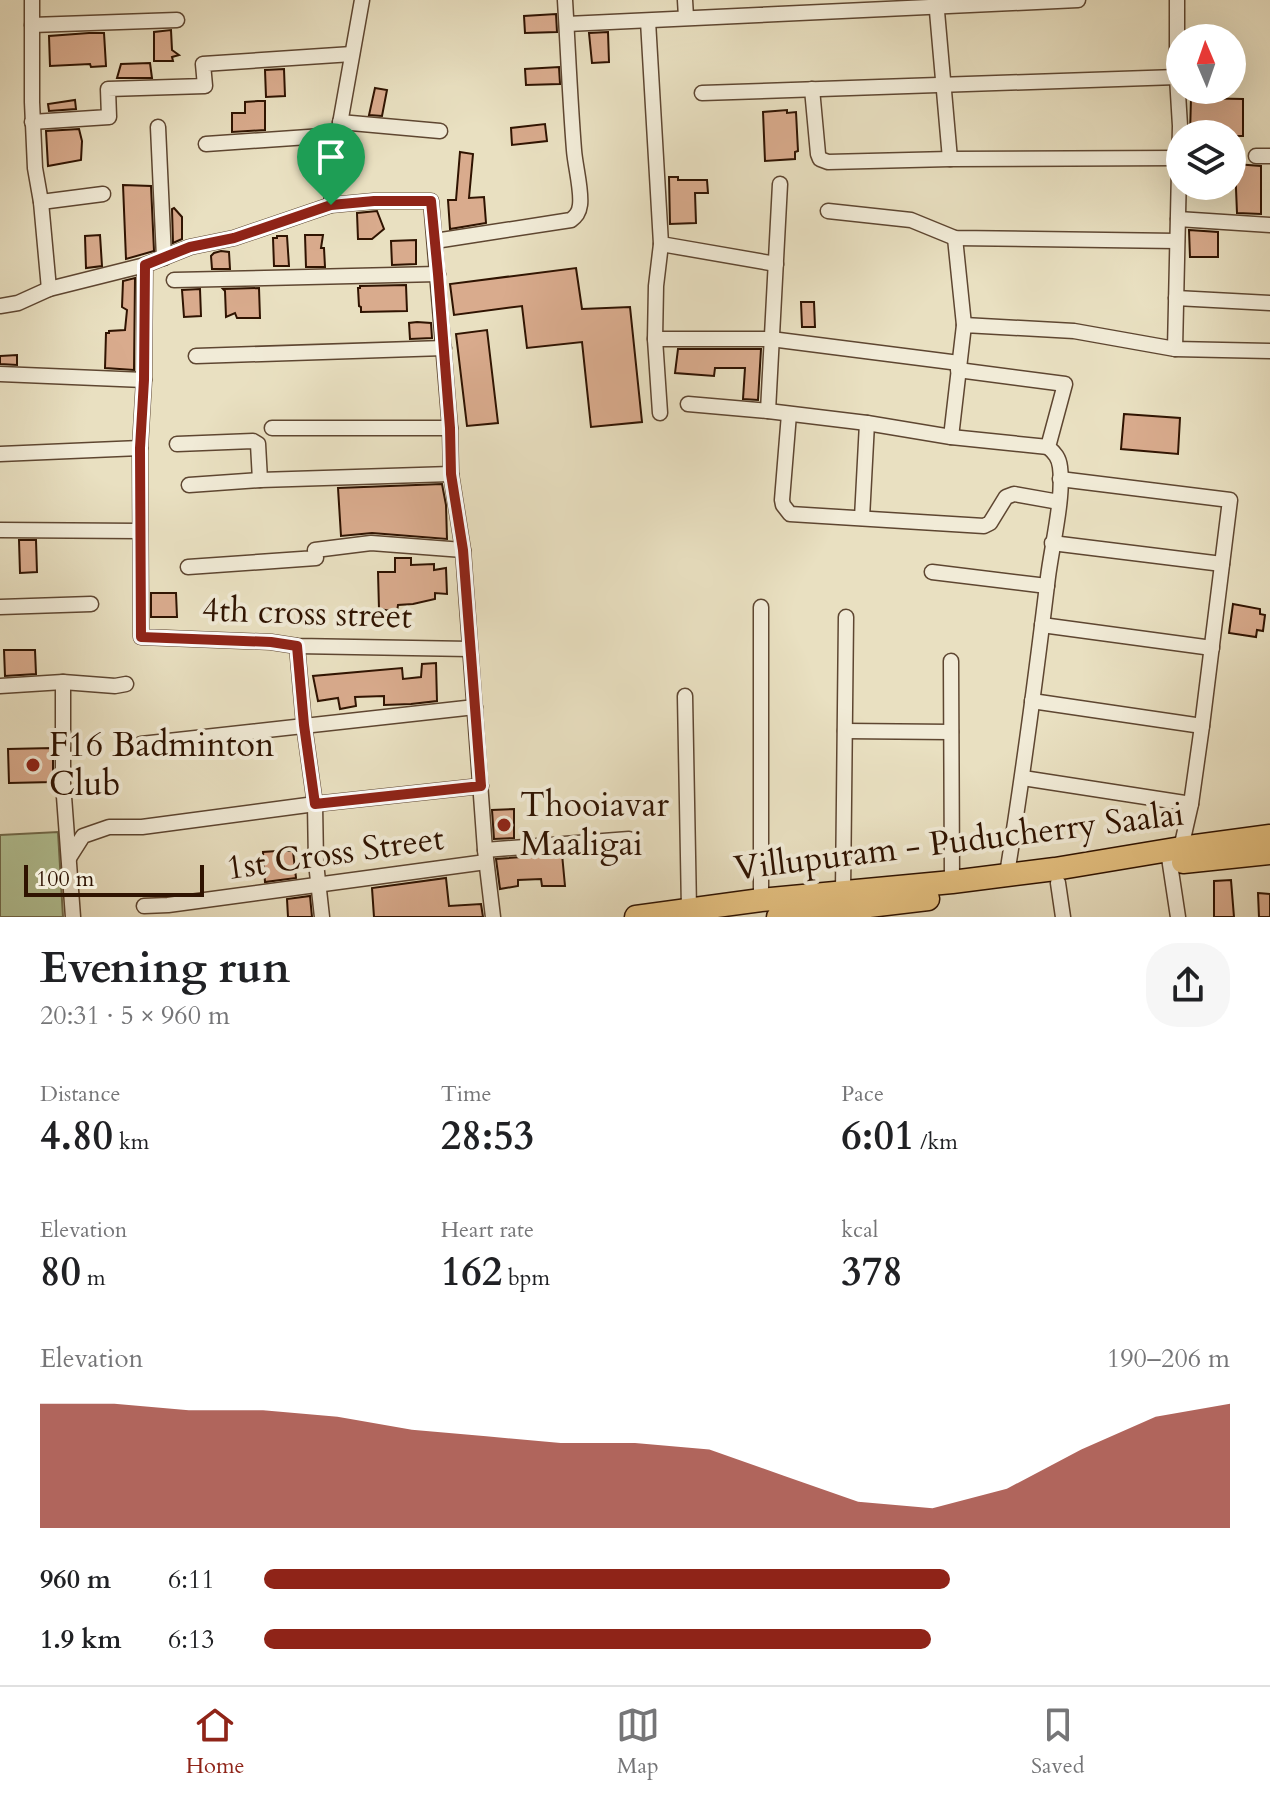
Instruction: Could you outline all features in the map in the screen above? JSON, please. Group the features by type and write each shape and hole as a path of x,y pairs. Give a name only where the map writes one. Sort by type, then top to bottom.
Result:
{"highway":[{"name":"Villupuram - Puducherry Saalai","path":"650,916 761,900 791,912 843,892 952,882 1173,854 1270,836"},
{"path":"791,912 1058,883 1173,854 1270,853"}],"street":[{"path":"32,0 32,122 49,289"},
{"path":"331,205 339,129 362,0"},
{"path":"435,241 571,220 577,216 581,200 572,135 565,0"},
{"path":"685,0 686,17"},
{"path":"567,24 936,4 1078,0"},
{"path":"1177,0 1177,24"},
{"path":"936,4 950,159"},
{"path":"32,25 177,20"},
{"path":"648,21 661,244 655,339 660,413"},
{"path":"32,122 109,117 108,89 205,86 203,64 352,54"},
{"path":"702,93 1166,77"},
{"path":"812,89 818,154 820,159 828,162 1166,158"},
{"path":"158,127 164,258"},
{"path":"206,144 339,129 440,131"},
{"path":"768,411 780,184"},
{"path":"41,202 103,194"},
{"path":"1175,349 1178,200"},
{"path":"0,306 18,303 49,289 145,265 190,247 234,238 331,205 431,201 451,474 463,550 493,917"},
{"path":"828,211 911,220 955,238 1177,241"},
{"path":"1178,219 1270,225"},
{"path":"951,437 964,325 955,238"},
{"path":"661,244 776,264"},
{"path":"0,530 140,531 145,265"},
{"path":"174,280 438,274"},
{"path":"1176,298 1270,303"},
{"path":"964,325 1074,331 1175,349 1270,351"},
{"path":"655,339 771,339 1065,384 1048,447"},
{"path":"196,356 444,348"},
{"path":"0,374 144,380"},
{"path":"688,404 768,411 951,437 1048,447 1057,455 1060,468 1059,502 1023,778 1007,874"},
{"path":"789,414 782,500 790,514 984,526 990,523 1006,497 1014,494 1059,502"},
{"path":"862,518 867,423"},
{"path":"272,428 450,428"},
{"path":"177,444 253,441 258,444 260,480"},
{"path":"0,454 140,448"},
{"path":"189,485 451,474"},
{"path":"1060,479 1230,500 1191,804 1173,854 1178,917"},
{"name":"4th cross street","path":"140,531 141,637 271,642 297,646 470,649"},
{"path":"188,567 316,558 315,550 371,543 463,550"},
{"path":"1052,543 1222,564"},
{"path":"932,572 1047,586"},
{"path":"0,607 91,604"},
{"path":"761,607 761,900"},
{"path":"843,892 846,617"},
{"path":"1042,625 1212,648"},
{"path":"297,646 315,804 322,917"},
{"path":"951,661 952,882"},
{"path":"63,682 63,783 73,917"},
{"path":"0,686 63,682 126,684"},
{"path":"685,696 689,909"},
{"path":"1032,701 1202,726"},
{"path":"141,744 475,707"},
{"path":"845,731 951,732"},
{"path":"1023,778 1191,804"},
{"path":"69,858 83,836 109,827 142,827 481,786"},
{"name":"1st Cross Street","path":"144,906 318,885 486,856 629,839"},
{"path":"1058,883 1063,917"}],"green space":[{"path":"58,832 63,917 0,917 0,835"}],"building":[{"path":"556,14 557,32 525,33 524,16"},
{"path":"171,30 172,50 179,55 172,57 173,61 154,61 154,32"},
{"path":"608,32 609,62 592,63 589,33"},
{"path":"104,33 106,66 50,66 49,36"},
{"path":"150,63 152,78 117,78 121,64"},
{"path":"559,67 560,84 526,85 525,69"},
{"path":"284,69 285,96 266,97 265,70"},
{"path":"375,88 387,90 382,116 369,115"},
{"path":"75,100 76,109 49,111 48,104"},
{"path":"265,101 265,130 232,132 232,113 245,113 245,102"},
{"path":"1191,104 1243,104 1243,120 1190,120"},
{"path":"787,110 787,113 796,112 798,151 795,152 795,159 765,161 763,112"},
{"path":"545,124 547,141 512,145 511,128"},
{"path":"79,129 81,160 48,166 46,131"},
{"path":"460,152 473,154 469,198 484,197 486,223 450,229 448,200 456,200"},
{"path":"1246,165 1261,166 1261,214 1237,213 1236,200 1246,200"},
{"path":"669,177 707,180 708,193 695,193 696,223 670,224"},
{"path":"123,185 151,186 154,251 126,259"},
{"path":"172,209 182,217 182,239 173,243"},
{"path":"377,211 384,229 372,239 358,239 357,213"},
{"path":"1189,230 1218,232 1218,257 1190,257"},
{"path":"100,235 102,266 86,268 85,236"},
{"path":"305,235 323,235 321,248 324,248 325,267 306,267"},
{"path":"287,236 289,266 274,266 273,238"},
{"path":"416,240 416,264 392,265 391,241"},
{"path":"221,251 229,252 230,269 212,269 211,256"},
{"path":"576,268 582,309 630,307 642,422 591,427 582,342 527,348 522,306 454,315 450,284"},
{"path":"135,278 134,370 105,368 106,333 125,330 127,310 122,307 123,281"},
{"path":"406,285 407,311 361,312 360,286"},
{"path":"259,288 260,318 237,318 235,313 226,317 223,289"},
{"path":"200,289 201,316 184,317 182,290"},
{"path":"801,302 814,302 815,327 802,327"},
{"path":"409,323 431,323 432,338 410,339"},
{"path":"487,330 498,423 467,426 456,334"},
{"path":"678,349 761,349 758,400 743,399 745,368 715,368 714,376 675,373"},
{"path":"17,355 17,365 0,364 0,356"},
{"path":"1124,414 1180,418 1178,454 1121,449"},
{"path":"442,484 447,539 372,533 341,536 338,488"},
{"path":"19,540 36,540 37,572 20,573"},
{"path":"395,558 411,558 411,565 434,564 434,570 446,568 447,594 435,593 435,599 398,605 397,612 379,609 378,572 395,572"},
{"path":"151,593 176,593 177,617 151,617"},
{"path":"1233,604 1260,609 1260,614 1265,615 1263,631 1257,630 1256,637 1229,633"},
{"path":"4,650 35,650 36,674 5,676"},
{"path":"436,663 437,701 384,705 384,696 355,697 356,706 340,709 338,698 318,701 313,676 402,668 403,679 421,677 422,664"},
{"name":"F16 Badminton Club","path":"53,748 53,782 9,783 8,749"},
{"name":"Thooiavar Maaligai","path":"514,809 514,838 494,839 492,810"},
{"path":"293,851 296,878 265,882 263,852"},
{"path":"562,854 565,886 542,886 541,879 518,880 518,886 500,889 496,859"},
{"path":"446,878 449,906 481,904 483,917 374,917 372,888"},
{"path":"1231,880 1234,917 1214,917 1214,881"},
{"path":"1258,893 1270,894 1270,917 1259,917"},
{"path":"310,896 312,917 288,917 287,899"}],"place":[{"name":"F16 Badminton Club","path":"33,765"},
{"name":"Thooiavar Maaligai","path":"504,825"}],"route":[{"path":"431,201 451,474 463,550 481,786 315,804 297,646 210,638 141,637 140,448 145,265 190,247 234,238 331,205 431,201"}]}
